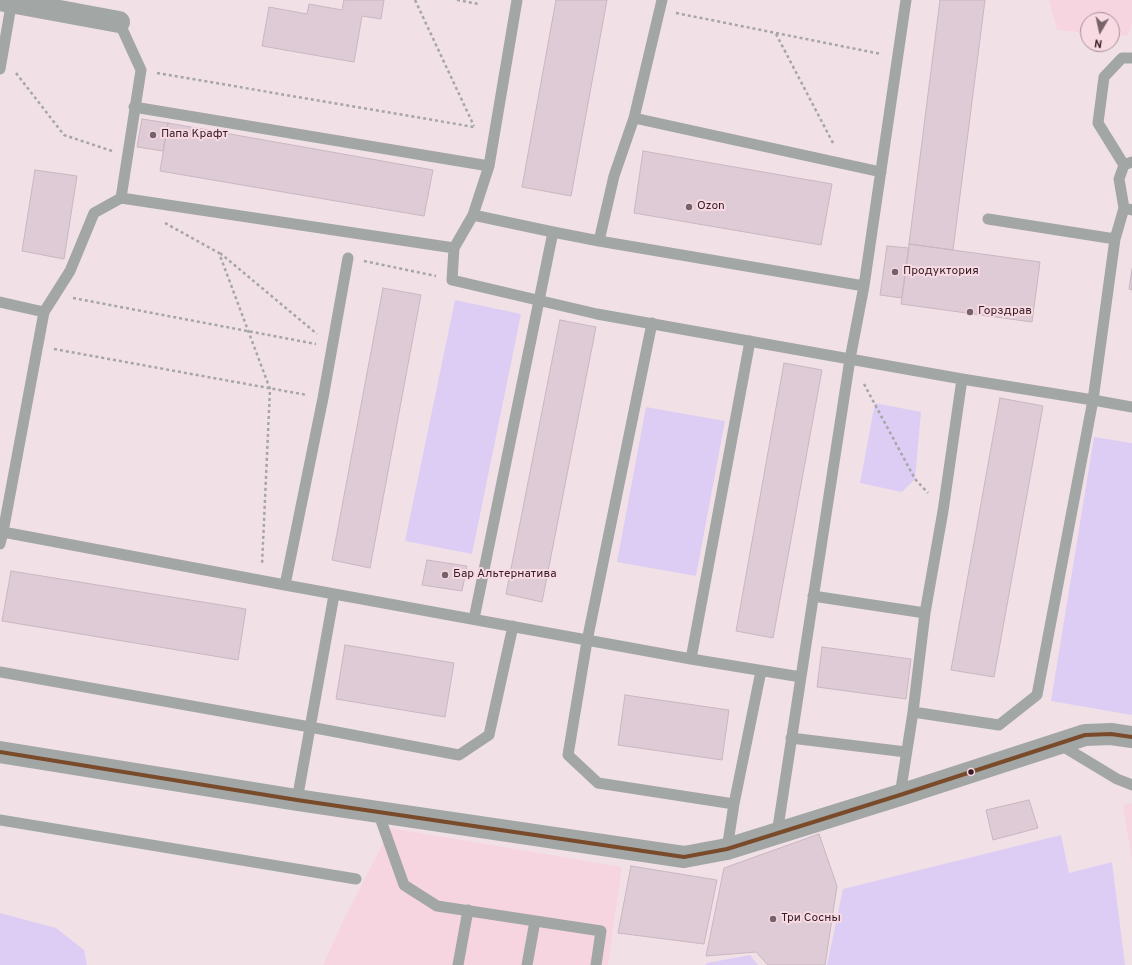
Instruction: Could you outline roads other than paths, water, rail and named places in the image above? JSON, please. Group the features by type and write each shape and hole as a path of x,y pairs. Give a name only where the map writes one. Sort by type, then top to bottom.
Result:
{"street":[{"path":"8,1 119,22"},
{"path":"0,752 298,800 684,857 727,849 777,834 1085,735 1111,734 1132,738"}],"lane":[{"path":"517,0 489,166 473,215 454,248 452,280 597,314 962,379 1132,407"},
{"path":"777,834 850,359 864,286 906,0"},
{"path":"0,69 8,1"},
{"path":"599,241 614,176 634,118 661,5"},
{"path":"119,22 141,70 134,107 121,198"},
{"path":"912,712 999,725 1037,695 1093,400 1115,240 1128,209 1119,179 1128,163 1098,123 1104,77 1122,58 1132,58"},
{"path":"134,107 489,166"},
{"path":"634,118 881,172"},
{"path":"0,544 44,312 70,271 94,213 121,198 454,248"},
{"path":"473,215 599,241 864,286"},
{"path":"988,219 1115,240"},
{"path":"474,619 553,232"},
{"path":"285,585 323,398 348,258"},
{"path":"0,302 44,312"},
{"path":"652,323 587,641 568,755 598,783 734,804"},
{"path":"692,659 750,341"},
{"path":"900,795 925,613 943,511 962,379"},
{"path":"2,532 587,641 801,677"},
{"path":"298,800 334,595"},
{"path":"813,596 925,613"},
{"path":"0,672 459,755 489,735 513,626"},
{"path":"727,849 734,804 761,671"},
{"path":"791,738 906,752"},
{"path":"1059,744 1117,779 1132,785"},
{"path":"378,812 404,885 437,906 601,931 596,965"},
{"path":"0,820 356,879"},
{"path":"458,965 468,910"},
{"path":"527,965 535,921"}],"place":[{"name":"Папа Крафт","path":"153,135"},
{"name":"Ozon","path":"689,207"},
{"name":"Продуктория","path":"895,272"},
{"name":"Горздрав","path":"970,312"},
{"name":"Бар Альтернатива","path":"445,575"},
{"name":"Три Сосны","path":"773,919"}]}
